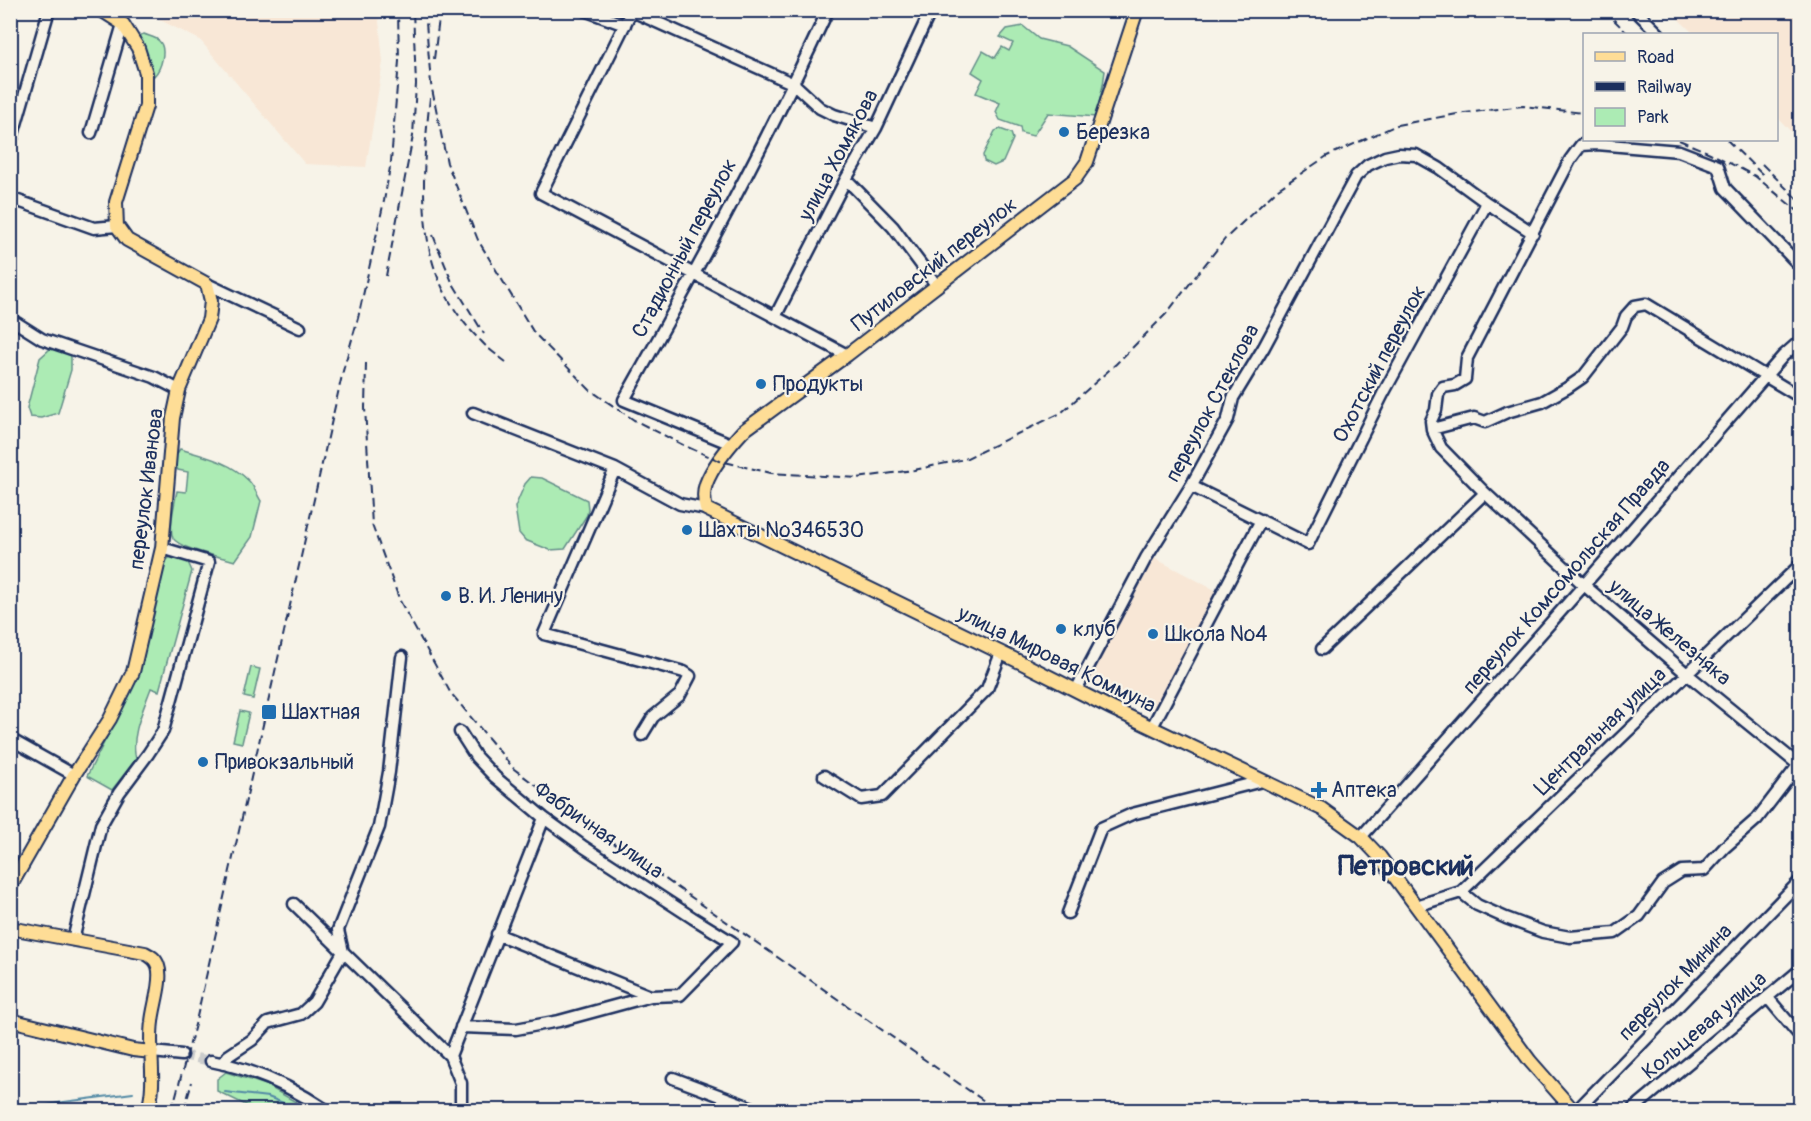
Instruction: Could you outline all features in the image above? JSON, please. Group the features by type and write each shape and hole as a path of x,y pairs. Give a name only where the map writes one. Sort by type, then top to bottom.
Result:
{"main road":[{"path":"101,10 123,24 138,48 146,73 146,106 116,202 117,226 127,240 207,284"},
{"name":"Путиловский переулок","path":"706,509 705,485 731,444 743,431 847,355 1076,179 1087,162 1137,10"},
{"name":"переулок Иванова","path":"10,887 74,775 110,719 133,672 162,548 169,483 170,434 179,390 209,319 211,301 207,284"},
{"name":"улица Мировая Коммуна","path":"706,509 1322,809 1360,837 1380,857 1530,1061 1575,1110"},
{"path":"10,928 145,953 154,958 159,975 151,1024 152,1083 148,1110"},
{"path":"10,1020 133,1050 152,1052"}],"street":[{"path":"10,145 49,10"},
{"path":"584,10 625,25"},
{"name":"Стадионный переулок","path":"731,444 624,400 695,273 794,84 828,10"},
{"name":"улица Хомякова","path":"776,317 846,179 876,128 931,10"},
{"path":"1635,10 1658,33"},
{"path":"847,355 541,193 632,11 794,84 820,108 834,116 876,128"},
{"path":"91,133 123,24"},
{"path":"1800,266 1725,188 1718,166 1679,151 1597,144 1581,145 1570,160 1467,358 1465,379 1455,385 1443,387 1438,394 1436,410 1431,421 1432,429 1474,418 1485,422 1507,412 1542,402 1583,376 1622,327 1626,316 1635,306 1646,304 1800,397"},
{"name":"переулок Стеклова","path":"1076,690 1146,558 1191,486 1228,419 1233,398 1264,347 1356,176 1368,165 1385,157 1399,154 1416,155 1439,168 1487,203"},
{"path":"846,179 894,227 937,286"},
{"path":"10,198 94,228 117,226"},
{"path":"1487,203 1533,233"},
{"name":"Охотский переулок","path":"1262,520 1308,544 1383,394 1487,203"},
{"path":"207,284 300,328"},
{"path":"12,320 42,339 154,377 179,390"},
{"name":"переулок Комсомольская Правда","path":"1360,837 1783,356 1800,341"},
{"name":"улица Мировая Коммуна","path":"473,413 615,469 680,504 706,509"},
{"name":"улица Железняка","path":"1432,429 1441,448 1485,494 1584,585 1687,674 1800,764"},
{"path":"615,469 544,634 684,672 690,676 680,695 653,717 642,735"},
{"path":"1152,727 1262,520 1191,486"},
{"path":"1322,649 1485,494"},
{"path":"73,940 101,825 119,793 163,731 209,562 162,548"},
{"name":"Центральная улица","path":"1416,906 1461,892 1800,565"},
{"path":"824,776 861,799 882,796 987,689 1001,653"},
{"path":"223,1064 228,1056 252,1041 268,1023 301,1014 314,1002 343,952 338,930 379,827 389,772 402,657"},
{"name":"Фабричная улица","path":"460,732 476,758 544,818 604,860 732,942 680,994 651,996"},
{"path":"10,739 74,775"},
{"path":"1461,892 1477,904 1543,932 1570,937 1615,933 1639,916 1663,883 1682,871 1704,870 1725,847 1757,819 1800,764"},
{"path":"1068,913 1101,828 1132,814 1262,781"},
{"path":"450,1056 544,818"},
{"name":"переулок Минина","path":"1575,1110 1800,881"},
{"path":"294,904 450,1056 461,1083 461,1110"},
{"path":"497,934 651,996"},
{"name":"Кольцевая улица","path":"1632,1110 1800,970"},
{"path":"461,1027 516,1029 559,1021 651,996"},
{"path":"1768,998 1800,1036"},
{"path":"152,1052 182,1055"},
{"path":"211,1061 263,1076 326,1110"},
{"path":"673,1078 758,1110"}],"shaded area":[{"path":"142,11 378,11 383,62 366,167 305,164 200,40"},
{"path":"1670,11 1800,11 1800,141 1778,118 1778,33 1693,33"},
{"name":"Школа №4","path":"1154,558 1219,592 1153,711 1087,677"}],"green space":[{"path":"1023,26 1039,39 1067,46 1105,71 1096,117 1048,113 1033,136 1021,133 1020,127 1000,120 996,112 1000,103 976,93 983,79 972,72 983,51 995,58 1002,47 1009,51 1013,43 1000,37 1007,29"},
{"path":"144,34 158,40 163,48 161,64 154,76 146,51 139,40 140,35"},
{"path":"1000,129 1011,133 1013,139 1003,162 994,166 984,161 983,155 995,131"},
{"path":"59,348 71,355 71,370 58,413 41,418 30,417 27,408 40,358 50,349"},
{"path":"180,449 217,460 242,474 251,483 261,501 252,537 235,561 183,546 173,538 172,522 177,491 186,492 188,472 178,470 175,464 175,457"},
{"path":"531,477 542,478 587,500 587,515 565,549 550,550 525,540 519,533 515,507 525,484"},
{"path":"177,556 187,560 192,571 159,691 151,688 136,733 136,759 112,790 87,776 137,678 165,562 170,557"},
{"path":"251,667 260,669 253,699 244,697"},
{"path":"240,711 249,713 242,743 233,741"},
{"path":"226,1072 266,1085 310,1110 256,1110 217,1091 217,1079"}],"waterway":[{"path":"225,1092 268,1097 301,1110"},
{"path":"20,1110 133,1093"}],"tunnel":[{"path":"182,1055 211,1061"}],"railway":[{"path":"172,1110 196,1021 343,371 358,318 384,201 391,162 399,61 398,10"},
{"path":"386,276 413,136 416,84 413,10"},
{"path":"425,10 431,84 447,163 478,240 534,333 590,390 634,420 720,461 771,473 857,478 914,470 965,459 1061,413 1116,364 1166,314 1225,239 1278,189 1327,156 1397,125 1457,114 1523,106 1583,113"},
{"path":"434,59 440,10"},
{"path":"1604,10 1627,33"},
{"path":"430,98 424,190 427,238 432,260 447,297 457,313 484,344 506,362"},
{"path":"1681,141 1755,176 1800,213"},
{"path":"1728,141 1765,177"},
{"path":"1762,164 1800,202"},
{"path":"433,235 452,282 484,334"},
{"path":"366,363 365,408 372,525 400,601 450,692 514,769 602,835 997,1110"},
{"path":"184,1110 192,1082"}],"place":[{"name":"Березка","path":"1064,132"},
{"name":"Продукты","path":"761,384"},
{"name":"Шахты №346530","path":"687,530"},
{"name":"В. И. Ленину","path":"446,596"},
{"name":"клуб","path":"1061,629"},
{"name":"Школа №4","path":"1153,634"},
{"name":"Шахтная","path":"269,712"},
{"name":"Привокзальный","path":"203,762"},
{"name":"Аптека","path":"1319,790"}],"district":[{"name":"Петровский","path":"1406,866"}]}
